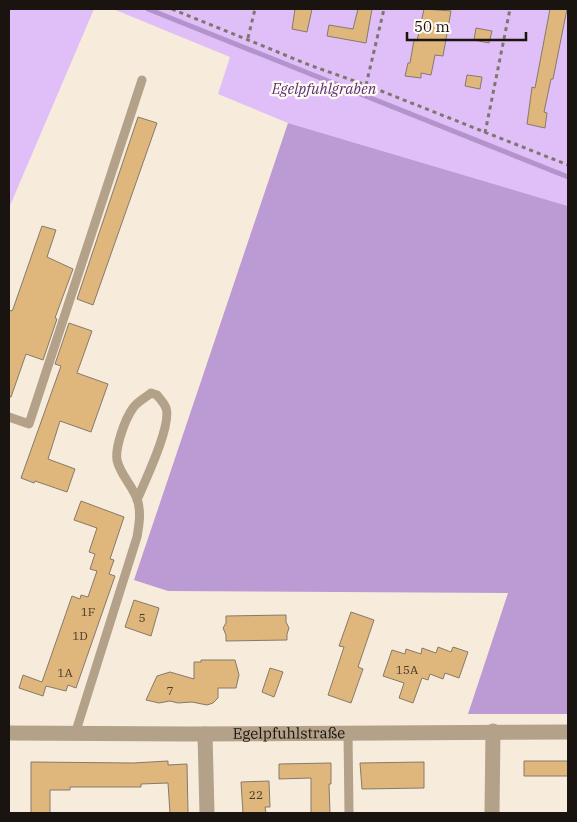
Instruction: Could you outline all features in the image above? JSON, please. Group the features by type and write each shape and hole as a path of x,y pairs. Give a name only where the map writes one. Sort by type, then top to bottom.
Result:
{"street":[{"path":"492,813 493,731"},
{"name":"Egelpfuhlstraße","path":"9,733 568,732"},
{"path":"205,734 207,813"}],"lane":[{"path":"9,417 29,424 142,80"},
{"path":"75,734 138,537 140,513 137,500 125,479 117,459 118,444 126,420 133,408 151,393 157,395 163,402 166,409 166,420 160,442 137,500"},
{"path":"348,732 349,813"}],"path":[{"path":"172,9 248,38 312,66 366,85 568,165"},
{"path":"248,38 255,9"},
{"path":"366,85 384,9"},
{"path":"485,132 510,9"}],"green space":[{"path":"9,9 94,9 9,208"},
{"path":"113,9 568,9 568,206 288,123 218,94 230,57"}],"shaded area":[{"path":"288,123 568,206 568,714 468,714 508,593 168,591 134,580"}],"building":[{"path":"295,9 312,9 307,32 292,29"},
{"path":"358,9 372,9 366,43 327,36 329,25 353,29"},
{"path":"424,9 451,11 443,56 435,55 431,75 421,73 421,78 405,76 408,63 410,63 414,40 417,41"},
{"path":"550,9 567,9 553,79 551,79 544,112 547,113 545,128 527,124 532,87 535,88"},
{"path":"476,28 492,31 489,43 474,40"},
{"path":"467,75 482,77 480,89 465,86"},
{"path":"138,117 157,123 93,305 77,299"},
{"path":"42,226 56,230 47,257 73,269 55,318 57,319 43,360 26,354 11,397 9,397 9,310 12,311 13,309"},
{"path":"69,323 92,331 77,373 108,384 91,432 60,421 48,459 75,469 67,492 21,478 61,366 55,364"},
{"path":"81,501 124,517 110,559 114,560 109,574 115,576 76,688 68,685 66,691 46,686 43,696 19,688 23,675 42,682 72,596 80,599 81,595 88,597 97,571 90,569 95,554 89,552 97,528 74,520"},
{"path":"134,600 159,608 151,636 125,627"},
{"path":"351,612 374,620 358,667 363,669 351,703 328,695 344,647 339,646"},
{"path":"286,615 286,622 289,628 287,640 226,641 223,628 226,623 226,616"},
{"path":"438,647 451,652 453,647 468,652 459,678 445,673 443,679 430,674 428,680 422,678 413,703 399,698 404,683 383,676 392,650 405,654 406,649 421,654 422,648 436,653"},
{"path":"201,660 235,660 239,675 236,688 218,688 218,698 213,703 207,705 170,701 159,703 146,700 157,676 170,672 194,679 194,662 201,662"},
{"path":"270,668 283,672 274,697 262,692"},
{"path":"168,761 168,765 187,764 188,813 170,813 168,783 141,784 141,787 70,787 70,790 50,790 50,813 31,813 31,762 133,763"},
{"path":"524,761 568,761 568,776 524,776"},
{"path":"424,762 424,788 362,789 360,763"},
{"path":"331,763 331,784 329,784 330,813 311,813 311,778 279,779 279,764"},
{"path":"269,781 270,807 265,807 266,813 243,813 241,782"}],"waterway":[{"name":"Egelpfuhlgraben","path":"148,9 568,177"}]}
